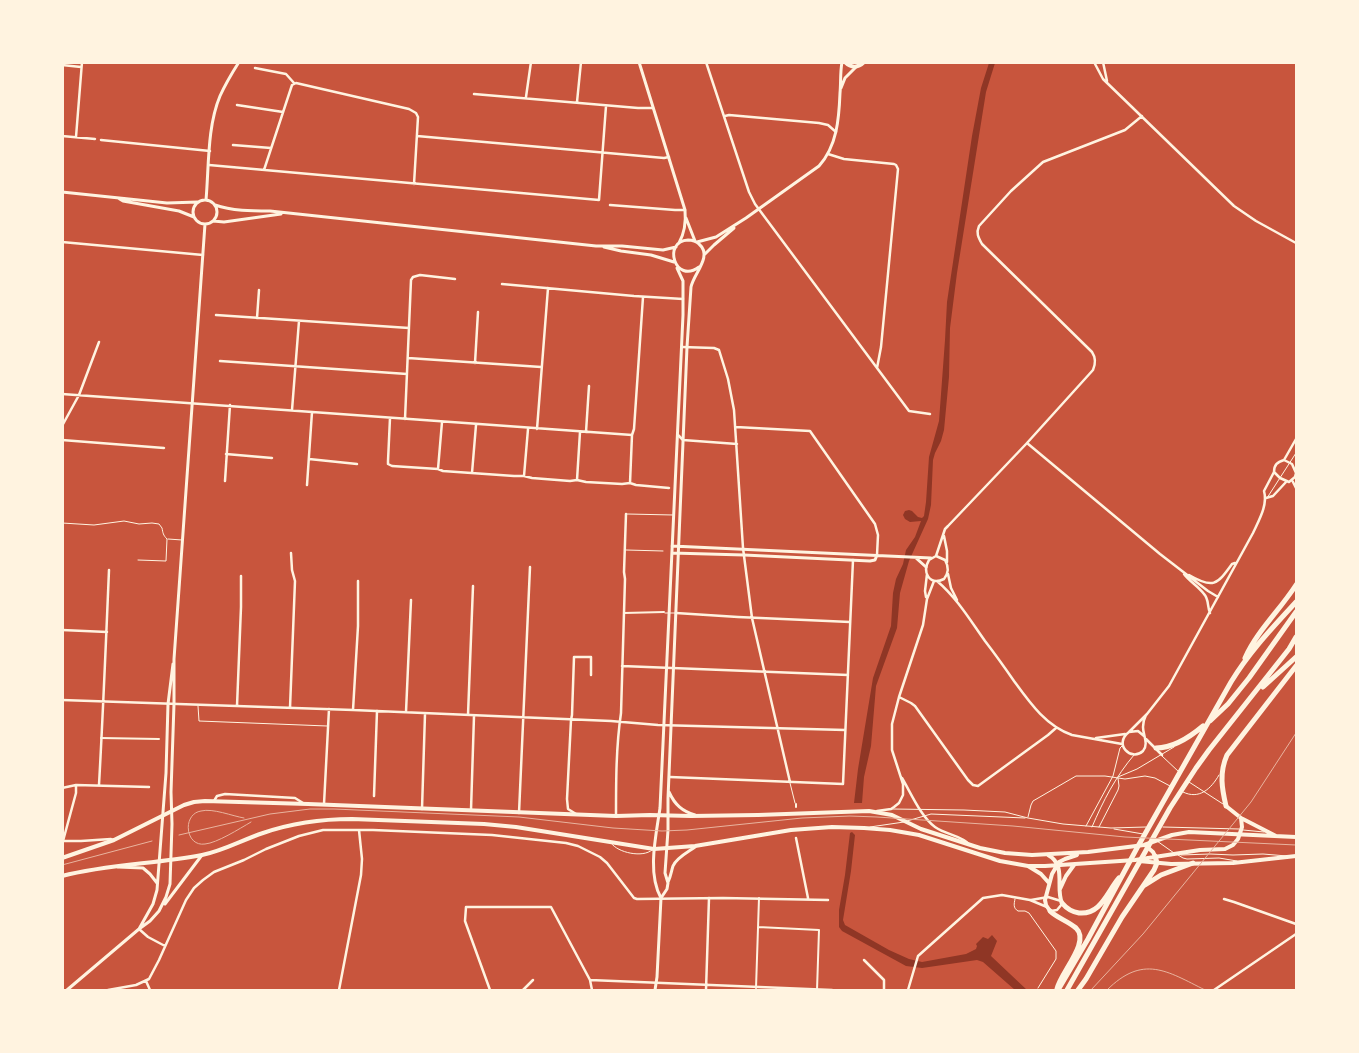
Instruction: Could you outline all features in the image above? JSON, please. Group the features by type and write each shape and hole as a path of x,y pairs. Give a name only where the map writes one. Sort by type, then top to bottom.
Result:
{"highway":[{"path":"1057,990 1249,649 1296,585"},
{"path":"1242,663 1296,602"},
{"path":"1156,748 1168,747 1190,735 1228,704 1296,612"},
{"path":"1067,990 1170,808 1209,750 1289,649 1296,637"},
{"path":"1255,693 1296,657"},
{"path":"1226,806 1221,772 1224,760 1296,666"},
{"path":"1078,990 1122,917 1154,870 1157,863 1156,856"},
{"path":"1143,887 1161,875 1193,863"},
{"path":"1062,902 1072,912 1089,912 1100,906 1115,886"},
{"path":"1048,909 1077,929 1080,934 1078,948 1058,982 1057,990"}],"main road":[{"path":"844,62 856,67 864,63"},
{"path":"62,858 114,840 184,805 194,802 214,801 616,816 758,815 861,810 892,815 921,829 970,845 992,851 1017,854 1048,855 1088,852 1144,844 1183,832 1241,832 1296,837"},
{"path":"1226,806 1240,818 1276,836"},
{"path":"62,876 203,855 284,827 336,819 500,825 654,849 695,846 791,830 832,827 864,828 906,832 1000,861 1028,866 1074,865 1135,860 1200,850 1230,848 1235,844 1241,832 1240,818"},
{"path":"1144,844 1156,856"},
{"path":"1048,909 1045,897 1053,871 1057,865 1065,858 1088,852"},
{"path":"1048,855 1054,859 1057,865 1062,902"},
{"path":"1135,860 1157,863 1242,862 1295,856"},
{"path":"1059,891 1074,865"},
{"path":"1028,866 1041,874 1049,884"}],"street":[{"path":"76,137 82,62"},
{"path":"206,200 212,126 216,107 225,85 239,62"},
{"path":"526,98 530,62"},
{"path":"577,102 581,62"},
{"path":"639,62 685,212 696,242 703,248 704,255 703,262 691,287 687,348 673,668 669,816 665,873 668,882"},
{"path":"706,62 749,192 759,209 909,411 930,414"},
{"path":"62,192 167,203 206,200 214,205 240,210 596,246 622,246 663,250 687,240 696,242 716,237 819,166 828,154 836,132 841,72 844,62"},
{"path":"1094,62 1100,76 1234,206 1256,221 1296,242"},
{"path":"1103,62 1107,82"},
{"path":"62,65 81,67"},
{"path":"840,91 845,78 856,67"},
{"path":"255,68 285,74 294,83 409,109 416,113 418,116 414,184"},
{"path":"264,170 294,83"},
{"path":"474,94 606,106 653,108"},
{"path":"237,104 283,112"},
{"path":"209,165 600,200 606,106"},
{"path":"724,116 819,123 828,125 836,132"},
{"path":"936,556 945,529 1028,444 1093,370 1095,360 1092,352 982,244 978,238 977,231 979,226 1011,191 1043,162 1120,133 1142,116"},
{"path":"62,136 95,140"},
{"path":"417,136 669,157"},
{"path":"101,140 210,151"},
{"path":"233,145 271,148"},
{"path":"828,154 844,159 889,163 896,165 898,169 882,338 877,368"},
{"path":"117,198 123,201 179,211 205,224 213,221 224,222 284,213"},
{"path":"194,217 193,210 198,202"},
{"path":"213,221 217,212 214,205"},
{"path":"610,205 685,212"},
{"path":"661,898 656,890 654,849 659,815 665,724 683,299 683,281 673,253 682,238 685,212"},
{"path":"704,255 721,238 746,218"},
{"path":"159,911 169,888 171,860 174,659 205,224"},
{"path":"62,242 203,254"},
{"path":"596,246 621,252 651,255 675,263 686,271 699,267"},
{"path":"405,419 413,277 420,275 455,278"},
{"path":"502,284 683,299"},
{"path":"537,429 548,288"},
{"path":"257,318 258,290"},
{"path":"630,483 643,297"},
{"path":"475,363 478,312"},
{"path":"216,315 410,328"},
{"path":"292,410 298,321"},
{"path":"62,426 80,395 99,342"},
{"path":"682,347 719,350 728,379 736,427 743,548 752,618 790,782"},
{"path":"408,358 541,367"},
{"path":"220,361 407,374"},
{"path":"586,432 589,386"},
{"path":"62,394 632,435"},
{"path":"225,481 230,406"},
{"path":"307,485 312,412"},
{"path":"390,418 388,464 392,466 438,469 443,472 524,476 597,483 630,483 636,486 669,488"},
{"path":"438,469 442,422"},
{"path":"472,473 476,424"},
{"path":"672,553 870,561 874,560 877,555 878,535 875,524 810,431 736,427"},
{"path":"524,476 528,428"},
{"path":"577,480 580,432"},
{"path":"678,434 683,440 737,444"},
{"path":"1147,714 1143,725 1144,748 1135,754 1126,751 1122,745 1123,738 1164,695 1177,674 1253,533 1266,498 1264,491 1274,472 1274,467 1284,460 1296,439"},
{"path":"62,440 164,448"},
{"path":"1028,444 1156,551 1218,597"},
{"path":"226,454 272,458"},
{"path":"309,460 357,464"},
{"path":"1266,498 1273,496 1286,482 1296,478 1294,467 1284,460"},
{"path":"1274,472 1286,482"},
{"path":"1292,480 1296,488"},
{"path":"616,816 619,722 621,713 626,514"},
{"path":"944,534 951,588 958,603"},
{"path":"672,546 743,548 915,558 936,556 943,558 947,564"},
{"path":"290,708 295,582 291,553"},
{"path":"670,777 843,784 853,560 856,554"},
{"path":"915,558 926,567"},
{"path":"876,811 891,809 899,803 903,795 903,784 893,758 892,724 923,625 926,599 926,567 930,558"},
{"path":"1181,570 1197,580 1212,584 1219,581 1232,564 1236,563"},
{"path":"519,813 530,567"},
{"path":"99,785 107,632 108,570"},
{"path":"1181,570 1204,593 1210,613"},
{"path":"935,581 944,579 948,573"},
{"path":"927,574 958,603 1030,702 1056,728 1072,735 1122,745"},
{"path":"237,706 241,576"},
{"path":"353,710 358,626 358,581"},
{"path":"926,599 935,581"},
{"path":"468,715 473,586"},
{"path":"406,712 411,600"},
{"path":"624,613 664,612"},
{"path":"676,613 850,622"},
{"path":"62,630 107,632"},
{"path":"577,815 568,809 574,657 592,657 591,675"},
{"path":"140,929 153,904 157,884 166,773 168,704 174,659"},
{"path":"622,666 848,675"},
{"path":"899,697 911,702 915,706 968,780 978,786 1056,728"},
{"path":"62,700 104,700 845,730"},
{"path":"324,804 329,709"},
{"path":"374,796 377,711"},
{"path":"422,808 425,714"},
{"path":"470,810 474,716"},
{"path":"1092,738 1116,736 1138,731 1162,755"},
{"path":"101,738 159,739"},
{"path":"899,772 930,824 937,829 964,839 970,845"},
{"path":"76,785 76,793 62,841 114,840"},
{"path":"62,788 76,785 149,787"},
{"path":"669,791 679,807 696,815"},
{"path":"214,801 217,796 222,794 295,798 304,804"},
{"path":"268,803 282,797"},
{"path":"108,990 136,986 149,979 188,896 197,885 214,872 299,836 323,830 499,836 566,843 578,846 600,857 607,863 634,898 637,899 808,898 828,900"},
{"path":"339,990 361,875 362,859 359,830"},
{"path":"796,838 808,898"},
{"path":"655,990 661,898 667,889 673,866 695,846"},
{"path":"67,990 150,922 203,855"},
{"path":"115,867 143,868 157,884"},
{"path":"908,990 918,956 983,898 1002,895 1015,897 1030,900 1048,909 1057,910 1062,902 1051,897 1030,900"},
{"path":"706,990 710,898"},
{"path":"756,989 759,898"},
{"path":"1224,899 1296,924"},
{"path":"490,990 466,921 466,907 551,907 590,980 592,990"},
{"path":"758,927 818,930 817,990"},
{"path":"140,929 148,937 165,946"},
{"path":"1214,990 1296,934"},
{"path":"864,960 884,980 884,990"},
{"path":"523,990 533,980"},
{"path":"590,980 756,989 832,990"},
{"path":"146,981 150,990"}],"lane":[{"path":"1266,498 1296,453"},
{"path":"626,514 674,515"},
{"path":"62,523 94,525 124,521 138,524 159,524 162,528 162,533 167,539 166,562 138,560"},
{"path":"167,539 182,540"},
{"path":"625,550 662,551"},
{"path":"664,612 676,613"},
{"path":"198,704 199,721 328,726"},
{"path":"1118,777 1137,770 1190,735"},
{"path":"1085,827 1113,776 1122,745"},
{"path":"1092,827 1111,788 1135,754"},
{"path":"1162,755 1184,778 1226,806"},
{"path":"1178,790 1190,795 1197,795 1215,783 1221,772"},
{"path":"1028,818 1033,801 1072,778 1079,776 1113,776 1125,779 1150,777 1172,787"},
{"path":"1098,828 1118,790 1118,777"},
{"path":"790,782 796,804"},
{"path":"891,809 1005,812 1028,818 1085,827 1150,827"},
{"path":"864,828 906,822 931,814 1028,818"},
{"path":"1158,827 1241,832"},
{"path":"1111,828 1147,835 1183,858 1220,858 1242,862"},
{"path":"610,843 618,850 640,855 648,854 654,849"},
{"path":"1175,854 1188,856 1210,854 1295,856"},
{"path":"1015,897 1015,909 1018,912 1025,911 1029,913 1056,951 1056,960 1038,988"}],"shaded area":[{"path":"989,63 995,63 986,92 957,273 950,328 949,377 944,430 933,460 931,505 928,519 909,561 900,593 897,628 876,686 871,746 864,777 862,803 854,803 873,678 891,626 893,593 896,579 903,564 906,550 915,537 921,521 910,522 903,515 905,511 909,510 918,517 922,518 924,516 929,457 939,421 947,302 972,136 981,88"},
{"path":"852,832 855,835 843,920 845,925 889,950 909,959 922,962 966,954 976,949 976,944 983,937 988,939 992,935 997,941 991,956 1027,990 1015,990 983,962 977,960 922,968 906,966 842,931 839,927 839,910 850,833"}],"tram line":[{"path":"179,835 270,814 310,809 334,809 519,817 613,828 662,831 802,818 877,817 1013,826 1125,837 1296,845"},
{"path":"244,818 217,811 201,811 195,813 191,818 188,830 193,841 198,844 205,844 216,841 251,822"},
{"path":"62,865 152,841"},
{"path":"1107,990 1132,972 1144,969 1167,972 1205,990"}],"railway":[{"path":"1091,990 1143,934 1251,802 1296,733"}]}
